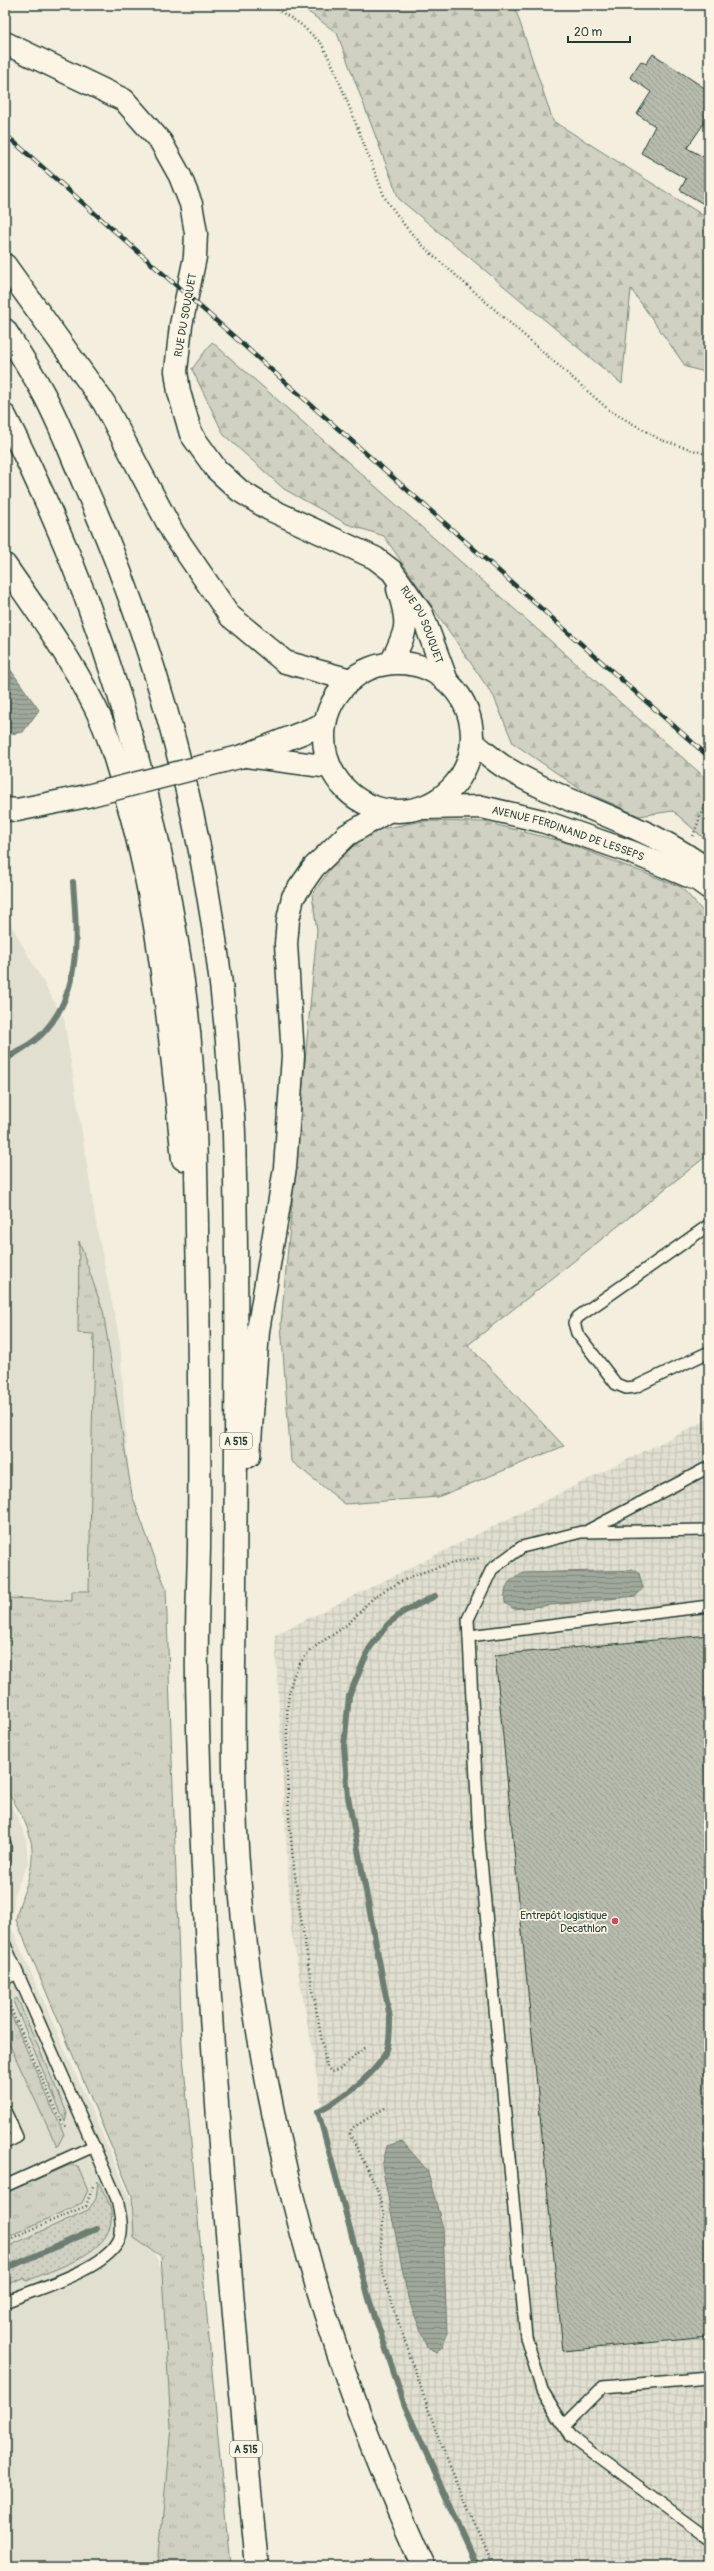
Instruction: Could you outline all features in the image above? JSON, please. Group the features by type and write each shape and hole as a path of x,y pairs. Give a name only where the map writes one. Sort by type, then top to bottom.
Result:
{"main road":[{"name":"RUE DU SOUQUET","path":"5,43 124,100 161,142 180,176 191,204 196,233 195,257 181,325 176,371 185,415 191,434 204,454 240,491 269,509 375,558 392,571 422,614 447,681"},
{"path":"5,265 104,403 172,532 230,616 285,662 351,680"},
{"name":"A 515","path":"5,330 44,393 116,557 166,707 200,844 219,959 234,1128 236,1445 234,1747 238,1872 248,1970 268,2082 296,2211 341,2365 398,2513 423,2566"},
{"name":"A 515","path":"5,416 74,563 125,713 163,857 184,993 195,1116 198,1293 197,1673 201,1844 223,2203 257,2566"},
{"path":"5,565 61,648 95,707 112,747 140,843 159,945 198,1293"},
{"name":"RUE DU SOUQUET","path":"391,663 404,635 406,615 392,571"},
{"path":"391,663 411,664 430,670 447,681 464,706 470,719 472,742 468,764 457,783 440,798 420,808 404,811 388,811 359,799 344,788 330,767 324,746 325,724 333,702 351,680 370,668 391,663"},
{"path":"5,809 17,810 87,796 243,756 325,724"},
{"name":"AVENUE FERDINAND DE LESSEPS","path":"472,742 505,768 554,793 686,853 706,883"},
{"path":"243,756 330,767"},
{"name":"AVENUE FERDINAND DE LESSEPS","path":"420,808 482,807 542,821 631,852 706,883"},
{"path":"234,1747 258,1331 285,1168 292,1056 286,959 288,920 293,897 314,867 347,835 388,811"}],"lane":[{"path":"709,1225 578,1317 574,1323 577,1333 616,1384 626,1388 635,1387 709,1352"},
{"path":"586,1532 709,1467"},
{"path":"709,1530 586,1532 522,1547 492,1569 468,1619 479,1839 526,2337 542,2390 570,2436 709,2539"},
{"path":"469,1636 709,1606"},
{"path":"5,1844 5,1861"},
{"path":"5,1945 117,2199 121,2219 119,2241 104,2257 87,2268 5,2302"},
{"path":"5,1979 17,1973"},
{"path":"5,2111 17,2138 5,2143"},
{"path":"5,2186 94,2146"},
{"path":"564,2426 603,2387 709,2378"}],"path":[{"path":"270,5 299,23 321,43 334,68 385,198 405,226 427,250 609,410 661,440 709,456"},
{"path":"686,853 709,793"},
{"path":"364,2048 339,2070 331,2072 326,2065 296,1888 286,1784 287,1709 294,1676 304,1657 316,1645 344,1627 375,1597 414,1575 433,1568 480,1558 508,1557"},
{"path":"5,1996 63,2126 88,2132"},
{"path":"385,2108 352,2128 350,2134 376,2186 384,2214 380,2253 385,2283 439,2440 492,2566"},
{"path":"5,2241 86,2206 94,2188 78,2153"},
{"path":"646,2566 660,2566"}],"shaded area":[{"path":"5,662 39,710 23,732 5,735"},
{"path":"5,914 64,1019 97,1229 120,1342 143,1701 5,1773"},
{"path":"709,1419 709,2566 475,2566 457,2532 372,2320 325,2123 291,1929 275,1635"},
{"path":"634,1570 639,1573 643,1588 636,1596 514,1609 505,1603 505,1592 508,1584 511,1580 524,1573"},
{"path":"5,1792 26,1837 28,1864 15,1891 11,1927 162,2271 187,2566 5,2566"},
{"path":"402,2141 427,2170 443,2228 447,2334 442,2347 436,2352 427,2347 408,2298 382,2166 387,2146"}],"green space":[{"path":"299,5 514,5 553,121 709,219 709,373 686,367 631,289 622,384 399,199 337,33"},
{"path":"212,342 709,781 709,843 673,811 639,816 580,789 513,743 494,697 384,536 347,524 284,489 224,435 192,369"},
{"path":"423,821 485,822 564,842 681,887 709,918 709,1154 468,1345 564,1446 438,1497 345,1504 291,1461 281,1324 317,930 312,895 341,853 370,831"},
{"path":"79,1241 103,1311 132,1495 166,1589 182,2045 230,2566 158,2566 171,2427 161,2256 134,2238 132,2196 16,1920 30,1872 32,1849 23,1818 5,1789 5,1563 9,1563 9,1598 72,1601 72,1591 89,1591 94,1334 78,1333"},
{"path":"17,1998 67,2113 65,2122 13,2001"},
{"path":"5,2001 64,2134 57,2147 5,2035"},
{"path":"70,2165 78,2166 88,2190 82,2203 5,2238 5,2193"},
{"path":"98,2181 108,2200 111,2212 110,2226 104,2238 95,2248 68,2264 27,2281 24,2277 5,2286 5,2248 88,2210 96,2199"}],"building":[{"path":"653,54 709,91 709,116 687,148 709,160 709,207 680,190 686,179 641,153 655,126 637,114 651,92 630,77 641,61 646,64"},
{"name":"Entrepôt logistique Decathlon","path":"709,1635 709,2337 563,2351 495,1655"}],"waterway":[{"path":"5,1060 30,1044 43,1033 56,1017 65,999 71,981 76,942 73,882"},
{"path":"435,1596 403,1612 388,1624 369,1649 349,1696 344,1746 348,1797 390,2018 390,2036 384,2056 369,2075 337,2100 318,2111 369,2299 405,2406 477,2566"},
{"path":"5,2269 96,2229"}],"railway":[{"path":"5,134 709,757"}],"place":[{"name":"Entrepôt logistique Decathlon","path":"615,1921"}]}
